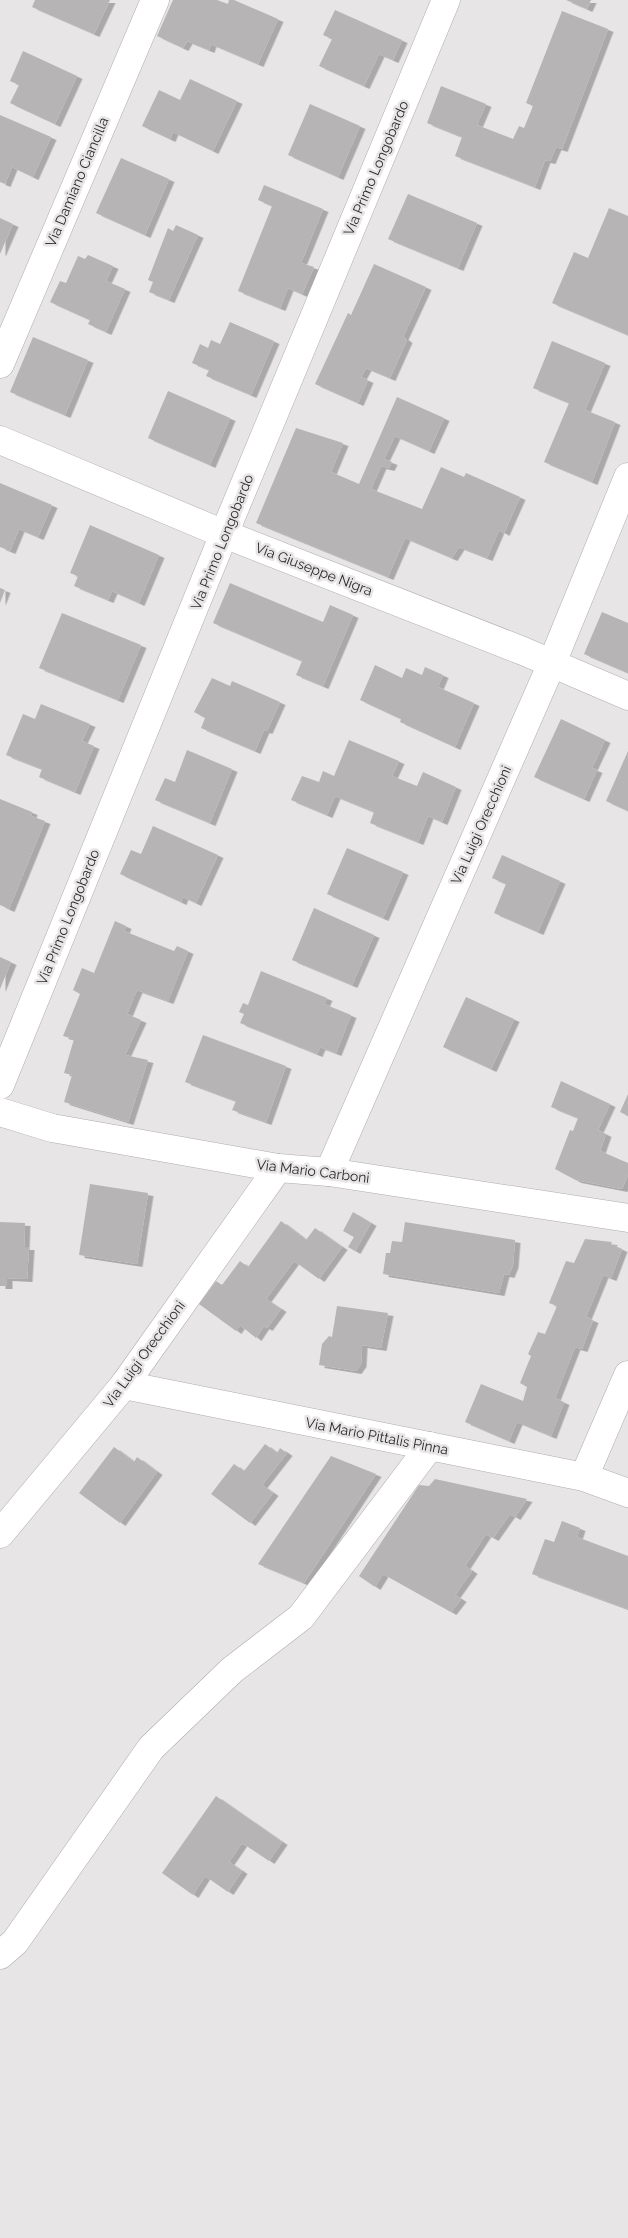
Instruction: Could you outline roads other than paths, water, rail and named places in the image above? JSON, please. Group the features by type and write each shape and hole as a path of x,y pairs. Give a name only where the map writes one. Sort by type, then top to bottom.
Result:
{"street":[{"name":"Via Damiano Ciancilla","path":"0,364 155,0"},
{"name":"Via Primo Longobardo","path":"0,1085 224,534 446,0"},
{"name":"Via Giuseppe Nigra","path":"0,440 224,534 552,663 628,696"},
{"name":"Via Luigi Orecchioni","path":"329,1172 552,663 628,477"},
{"name":"Via Mario Carboni","path":"0,1112 52,1128 278,1168 329,1172 628,1218"},
{"name":"Via Luigi Orecchioni","path":"0,1534 124,1384 278,1168"},
{"path":"584,1477 628,1375"},
{"name":"Via Mario Pittalis Pinna","path":"124,1384 584,1477 628,1493"},
{"path":"0,1955 15,1942 151,1748 232,1670 301,1617 430,1446"}]}
